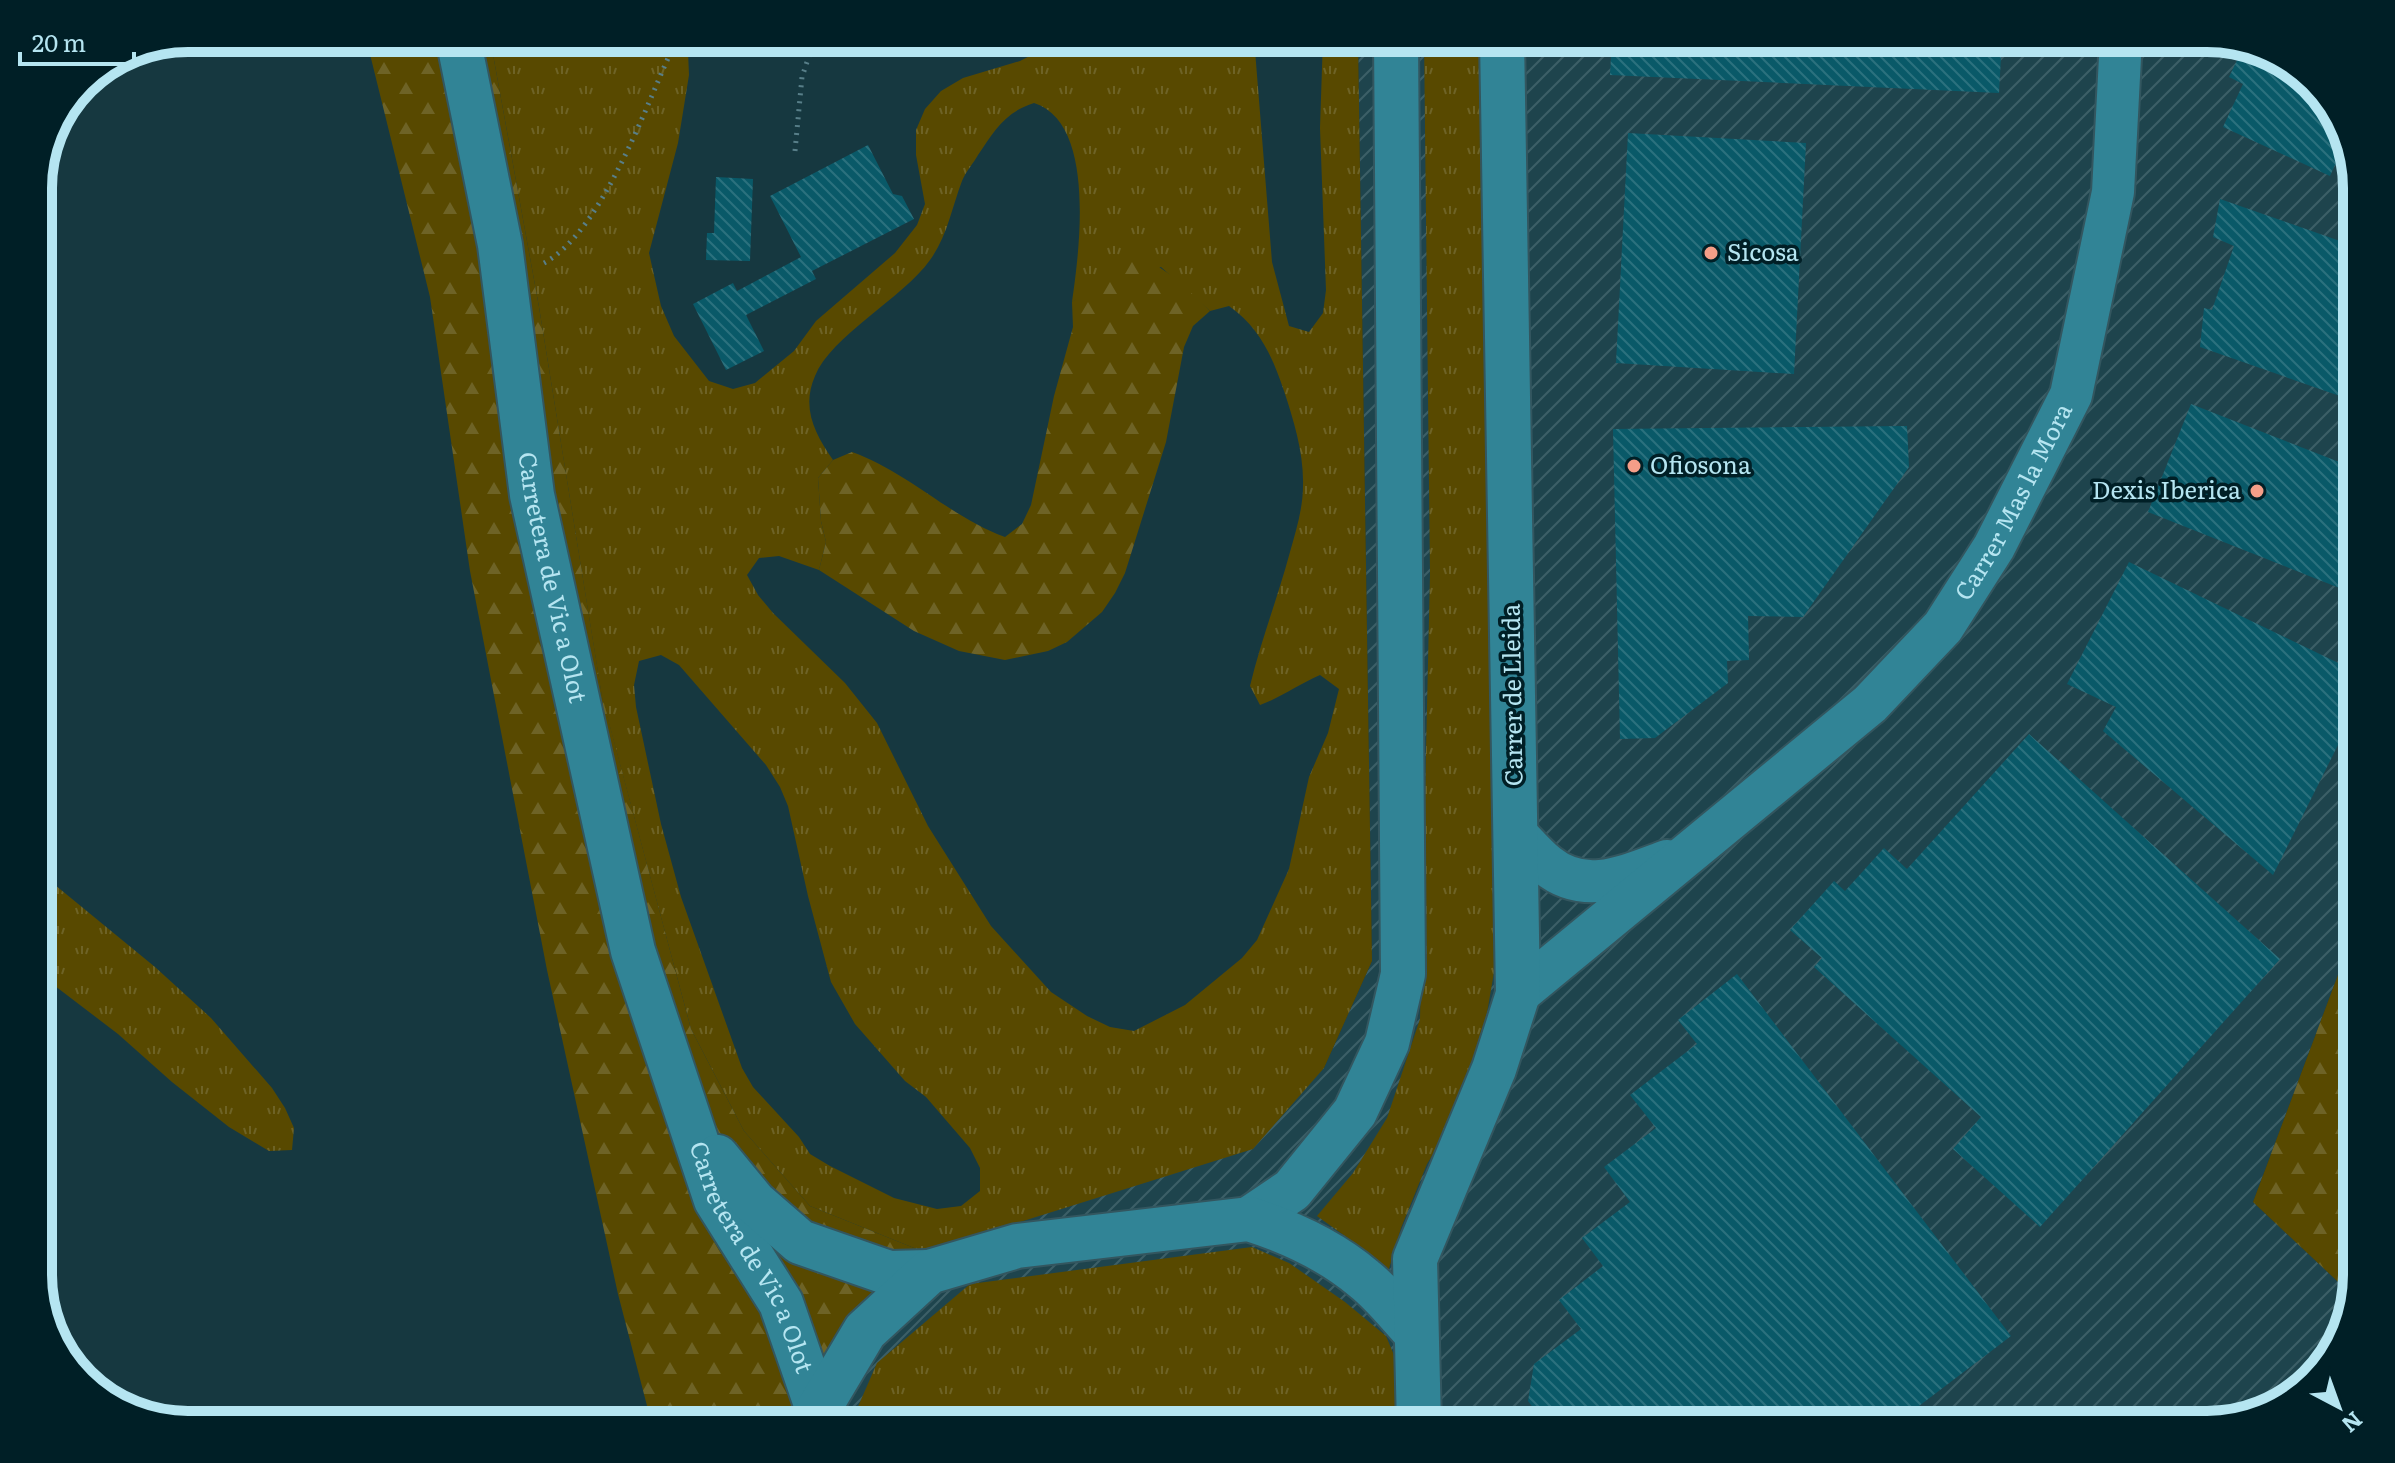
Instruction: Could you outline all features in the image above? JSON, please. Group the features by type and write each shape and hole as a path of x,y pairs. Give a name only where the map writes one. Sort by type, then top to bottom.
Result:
{"street":[{"name":"Carretera de Vic a Olot","path":"461,52 500,245 532,495 633,951 716,1200 781,1303 815,1411"},
{"path":"820,1411 865,1331 929,1272 1017,1246 1249,1219 1292,1190 1355,1112 1387,1043 1403,974 1396,52"},
{"name":"Carrer de Lleida","path":"1419,1411 1415,1259 1494,1069 1518,994 1502,52"},
{"name":"Carrer Mas la Mora","path":"1518,994 1870,704 1943,627 1994,547 2071,395 2113,192 2120,52"},
{"name":"Carrer Mas la Mora","path":"1515,833 1548,866 1582,883 1623,878 1690,852"},
{"name":"Carretera de Vic a Olot","path":"683,1107 722,1164 754,1202 800,1242 889,1273 929,1272"},
{"path":"1249,1219 1334,1256 1366,1280 1416,1333"}],"path":[{"path":"505,285 560,255 607,192 670,52"},
{"path":"795,151 802,77 810,52"}],"shaded area":[{"path":"1358,52 2207,52 2225,53 2259,62 2290,80 2303,92 2325,120 2336,144 2343,179 2343,961 2253,1202 2342,1286 2333,1327 2315,1358 2307,1367 2299,1367 2299,1375 2259,1401 2225,1410 2207,1411 807,1411 924,1252 1324,1068 1372,961"}],"green space":[{"path":"369,52 493,52 539,307 602,696 691,1029 744,1131 810,1206 924,1252 807,1411 648,1411 618,1294 547,970 470,571 430,297"},
{"path":"493,52 688,52 689,75 678,143 649,253 661,306 674,336 709,381 733,389 755,383 794,351 816,321 895,253 917,225 925,204 916,155 916,130 925,109 941,91 963,78 1020,61 1038,52 1255,52 1272,262 1289,326 1309,332 1323,313 1326,290 1320,128 1323,52 1358,52 1372,961 1324,1068 1253,1149 924,1252 810,1206 744,1131 691,1029 602,697 539,307","holes":["1034,103 1054,115 1068,136 1076,162 1079,192 1080,223 1072,302 1092,289 1161,267 1210,311 1229,306 1257,333 1269,355 1298,438 1303,494 1295,536 1250,686 1260,705 1320,675 1339,689 1328,733 1309,777 1289,869 1257,940 1242,958 1185,1005 1134,1031 1110,1027 1051,992 991,926 928,826 877,723 845,683 773,613 747,575 759,558 779,556 819,570 826,542 818,478 833,460 812,420 809,399 815,376 836,346 903,289 930,260 945,232 962,181 1001,123","661,655 679,665 766,765 780,787 788,806 831,982 855,1024 905,1081 926,1097 970,1148 980,1168 980,1191 961,1206 937,1209 894,1198 810,1154 799,1137 753,1087 742,1068 681,897 661,824 636,707 634,685 639,661"]},
{"path":"1424,52 1485,52 1488,582 1498,949 1481,1048 1467,1099 1427,1164 1401,1228 1386,1279 1349,1239 1317,1216 1353,1173 1387,1118 1420,1019 1430,574"},
{"path":"1143,256 1178,280 1210,311 1193,326 1184,347 1166,442 1125,573 1102,612 1067,642 1048,651 1005,660 959,651 914,631 819,570 826,542 818,478 833,460 852,452 892,471 966,518 1005,537 1022,524 1031,505 1054,396 1073,327 1072,302 1124,261"},
{"path":"52,882 155,967 211,1018 272,1088 285,1108 294,1128 292,1150 269,1151 229,1127 118,1034 52,984"},
{"path":"2343,961 2342,1286 2253,1202"},
{"path":"1252,1247 1289,1263 1345,1302 1386,1336 1401,1372 1402,1411 856,1411 877,1363 970,1284"}],"building":[{"path":"1611,52 2001,52 1999,93 1610,75"},
{"path":"2239,56 2259,62 2290,80 2325,120 2336,144 2341,168 2335,165 2330,176 2223,127 2243,84 2229,77"},
{"name":"Sicosa","path":"1628,133 1806,143 1794,374 1616,363"},
{"path":"868,145 893,194 902,196 914,219 812,271 816,279 746,315 764,351 726,370 693,304 733,283 737,291 801,257 770,196"},
{"path":"716,177 753,179 750,261 706,260 707,233 714,233"},
{"path":"2220,199 2343,242 2343,397 2200,347 2204,308 2212,310 2234,246 2213,237"},
{"name":"Dexis Iberica","path":"2191,404 2343,464 2343,589 2148,512"},
{"path":"1907,426 1909,467 1803,617 1748,616 1749,660 1727,661 1728,683 1655,738 1620,739 1613,429"},
{"path":"2129,562 2343,665 2343,735 2273,875 2103,731 2116,707 2067,684"},
{"path":"2029,734 2280,959 2040,1227 1953,1149 1981,1117 1814,967 1822,958 1790,930 1834,881 1845,891 1884,848 1907,869"},
{"path":"1737,974 2011,1336 1912,1411 1536,1411 1528,1401 1534,1364 1581,1329 1559,1300 1603,1266 1582,1238 1630,1202 1604,1167 1656,1128 1630,1095 1697,1044 1678,1020"}],"place":[{"name":"Sicosa","path":"1711,253"},
{"name":"Ofiosona","path":"1634,466"},
{"name":"Dexis Iberica","path":"2257,491"}]}
